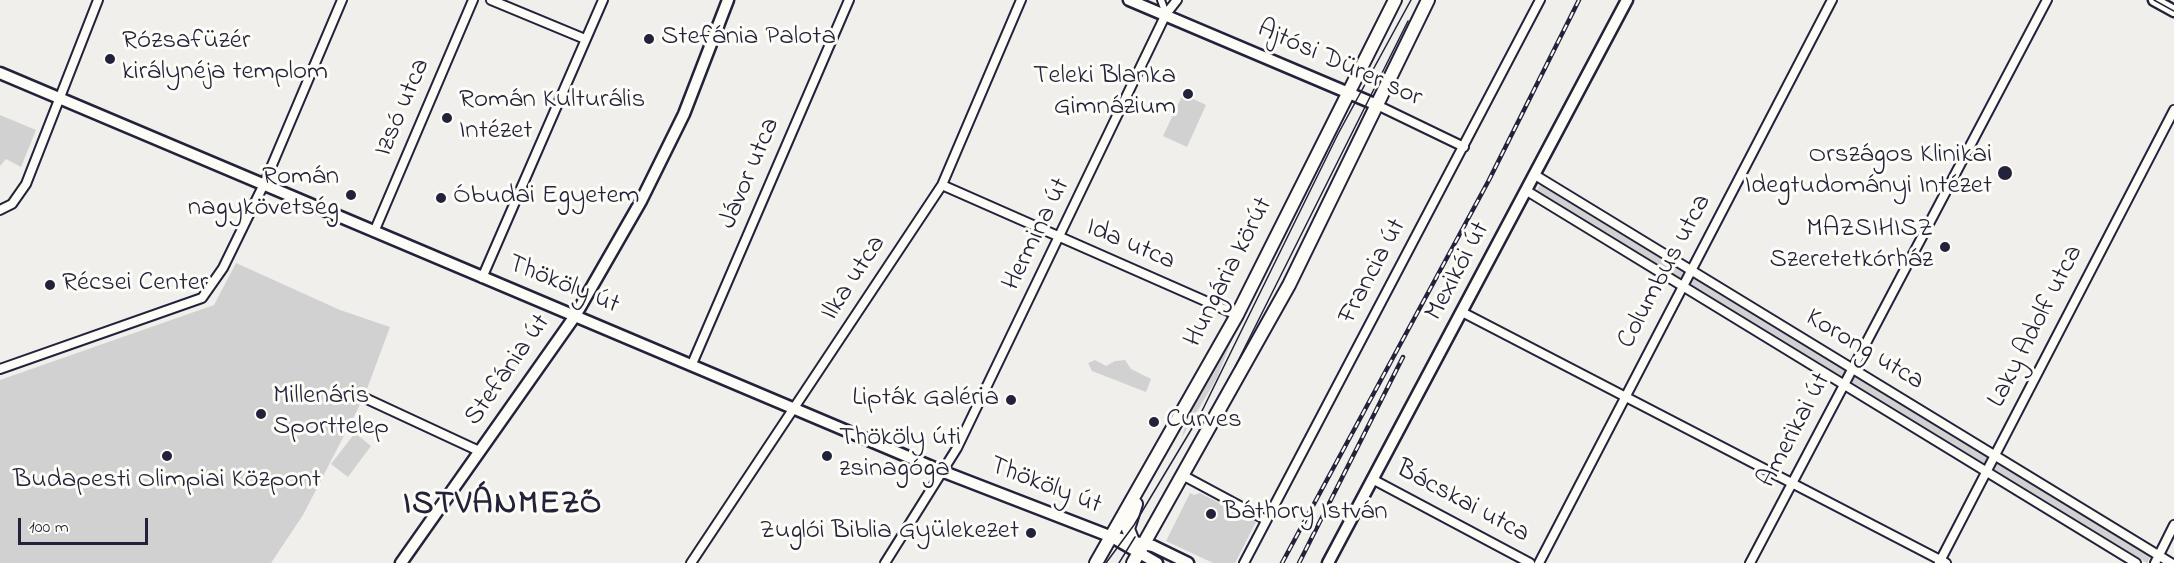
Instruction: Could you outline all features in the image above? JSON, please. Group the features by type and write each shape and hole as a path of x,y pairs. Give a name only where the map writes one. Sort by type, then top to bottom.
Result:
{"main road":[{"name":"Hungária körút","path":"1096,563 1238,315 1395,0"},
{"name":"Hungária körút","path":"1138,554 1184,476 1289,285 1428,0"},
{"path":"1138,554 1131,541 1128,528 1151,470"}],"street":[{"path":"0,210 12,204 26,184 98,0"},
{"path":"0,369 202,298 223,268 264,184 342,0"},
{"name":"Izsó utca","path":"374,232 473,0"},
{"path":"490,0 585,39"},
{"path":"482,278 603,0"},
{"name":"Stefánia út","path":"401,563 575,316 641,201 684,114 728,0"},
{"name":"Jávor utca","path":"692,364 849,0"},
{"name":"Ilka utca","path":"691,563 796,408 942,184 1021,0"},
{"name":"Ajtósi Dürer sor","path":"1129,0 1349,92 1464,147"},
{"path":"1161,0 1166,14"},
{"name":"Hermina út","path":"1166,14 1169,0"},
{"name":"Hermina út","path":"885,563 944,471 1060,238 1166,14 1177,0"},
{"name":"Francia út","path":"1244,563 1540,0"},
{"name":"Mexikói út","path":"1328,563 1627,0"},
{"name":"Columbus utca","path":"1539,563 1832,0"},
{"name":"Amerikai út","path":"1750,563 2048,0"},
{"path":"2154,0 2174,10"},
{"path":"2169,0 2174,3"},
{"name":"Thököly út","path":"0,73 944,471 1112,537 1131,541"},
{"name":"Laky Adolf utca","path":"1942,562 1986,471 2174,110"},
{"name":"Korong utca","path":"1535,175 1994,456 2156,559 2171,563"},
{"name":"Ida utca","path":"942,184 1238,315"},
{"name":"Korong utca","path":"1527,191 2136,563"},
{"path":"1462,312 1942,562"},
{"path":"367,399 480,451"},
{"path":"1184,476 1266,520"},
{"name":"Bácskai utca","path":"1374,480 1530,563"},
{"path":"2156,559 2174,525"},
{"name":"Thököly út","path":"1112,537 1157,563"},
{"name":"Thököly út","path":"1138,554 1188,563"}],"shaded area":[{"path":"1183,94 1206,105 1187,147 1163,136"},
{"path":"0,115 36,130 21,167 6,159 0,166"},
{"path":"1542,182 2151,556 2147,563 1535,193"},
{"name":"Budapesti Olimpiai Központ","path":"236,263 340,310 390,327 364,397 303,515 271,563 0,563 0,380 214,305"},
{"path":"1233,337 1217,378 1182,437 1190,408"},
{"path":"1095,360 1106,366 1115,361 1125,360 1131,369 1151,379 1146,392 1092,371 1088,363"},
{"path":"355,433 371,446 348,477 331,464"},
{"path":"1190,493 1194,495 1200,493 1256,522 1235,563 1213,563 1166,541"}],"tram line":[{"path":"1106,563 1134,525 1200,415 1338,134 1411,0"},
{"path":"2154,0 2174,11"},
{"path":"1235,367 1408,21"},
{"path":"1119,563 1135,537"}],"railway":[{"path":"1282,563 1489,180 1579,0"},
{"path":"1299,563 1403,357"}],"place":[{"name":"Stefánia Palota","path":"649,39"},
{"name":"Rózsafüzér királynéja templom","path":"110,59"},
{"name":"Teleki Blanka Gimnázium","path":"1188,94"},
{"name":"Román Kulturális Intézet","path":"447,118"},
{"name":"Országos Klinikai Idegtudományi Intézet","path":"2005,173"},
{"name":"Román nagykövetség","path":"351,195"},
{"name":"Óbudai Egyetem","path":"441,198"},
{"name":"MAZSIHISZ Szeretetkórház","path":"1945,247"},
{"name":"Récsei Center","path":"50,285"},
{"name":"Lipták Galéria","path":"1011,400"},
{"name":"Millenáris Sporttelep","path":"261,414"},
{"name":"Curves","path":"1154,422"},
{"name":"Budapesti Olimpiai Központ","path":"167,456"},
{"name":"Thököly úti zsinagóga","path":"827,456"},
{"name":"Báthory István","path":"1211,514"},
{"name":"Zuglói Biblia Gyülekezet","path":"1031,533"}],"district":[{"name":"ISTVÁNMEZŐ","path":"503,507"}]}
